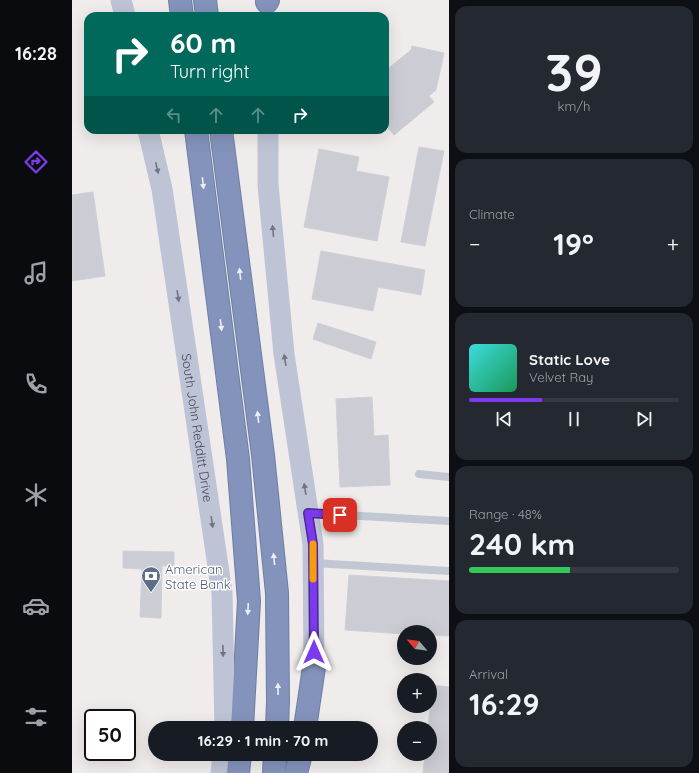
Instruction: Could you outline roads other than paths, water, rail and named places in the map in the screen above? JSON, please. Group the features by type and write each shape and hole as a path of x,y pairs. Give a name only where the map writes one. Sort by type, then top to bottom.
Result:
{"highway":[{"path":"180,0 182,12"},
{"path":"205,0 206,12"},
{"path":"197,134 238,459 249,601 242,721"},
{"path":"222,134 263,455 277,593 277,721"},
{"path":"306,721 314,667"},
{"path":"238,773 239,761"},
{"path":"274,773 275,761"},
{"path":"296,773 299,761"}],"main road":[{"path":"121,0 123,12"},
{"name":"South John Redditt Drive","path":"149,134 162,189 222,593 225,721"},
{"path":"268,134 268,185 284,354 313,544 314,667"},
{"path":"221,773 222,761"}],"lane":[{"path":"419,474 449,477"},
{"path":"308,513 449,521"},
{"path":"313,563 449,571"}],"place":[{"name":"American State Bank","path":"151,593"}]}
